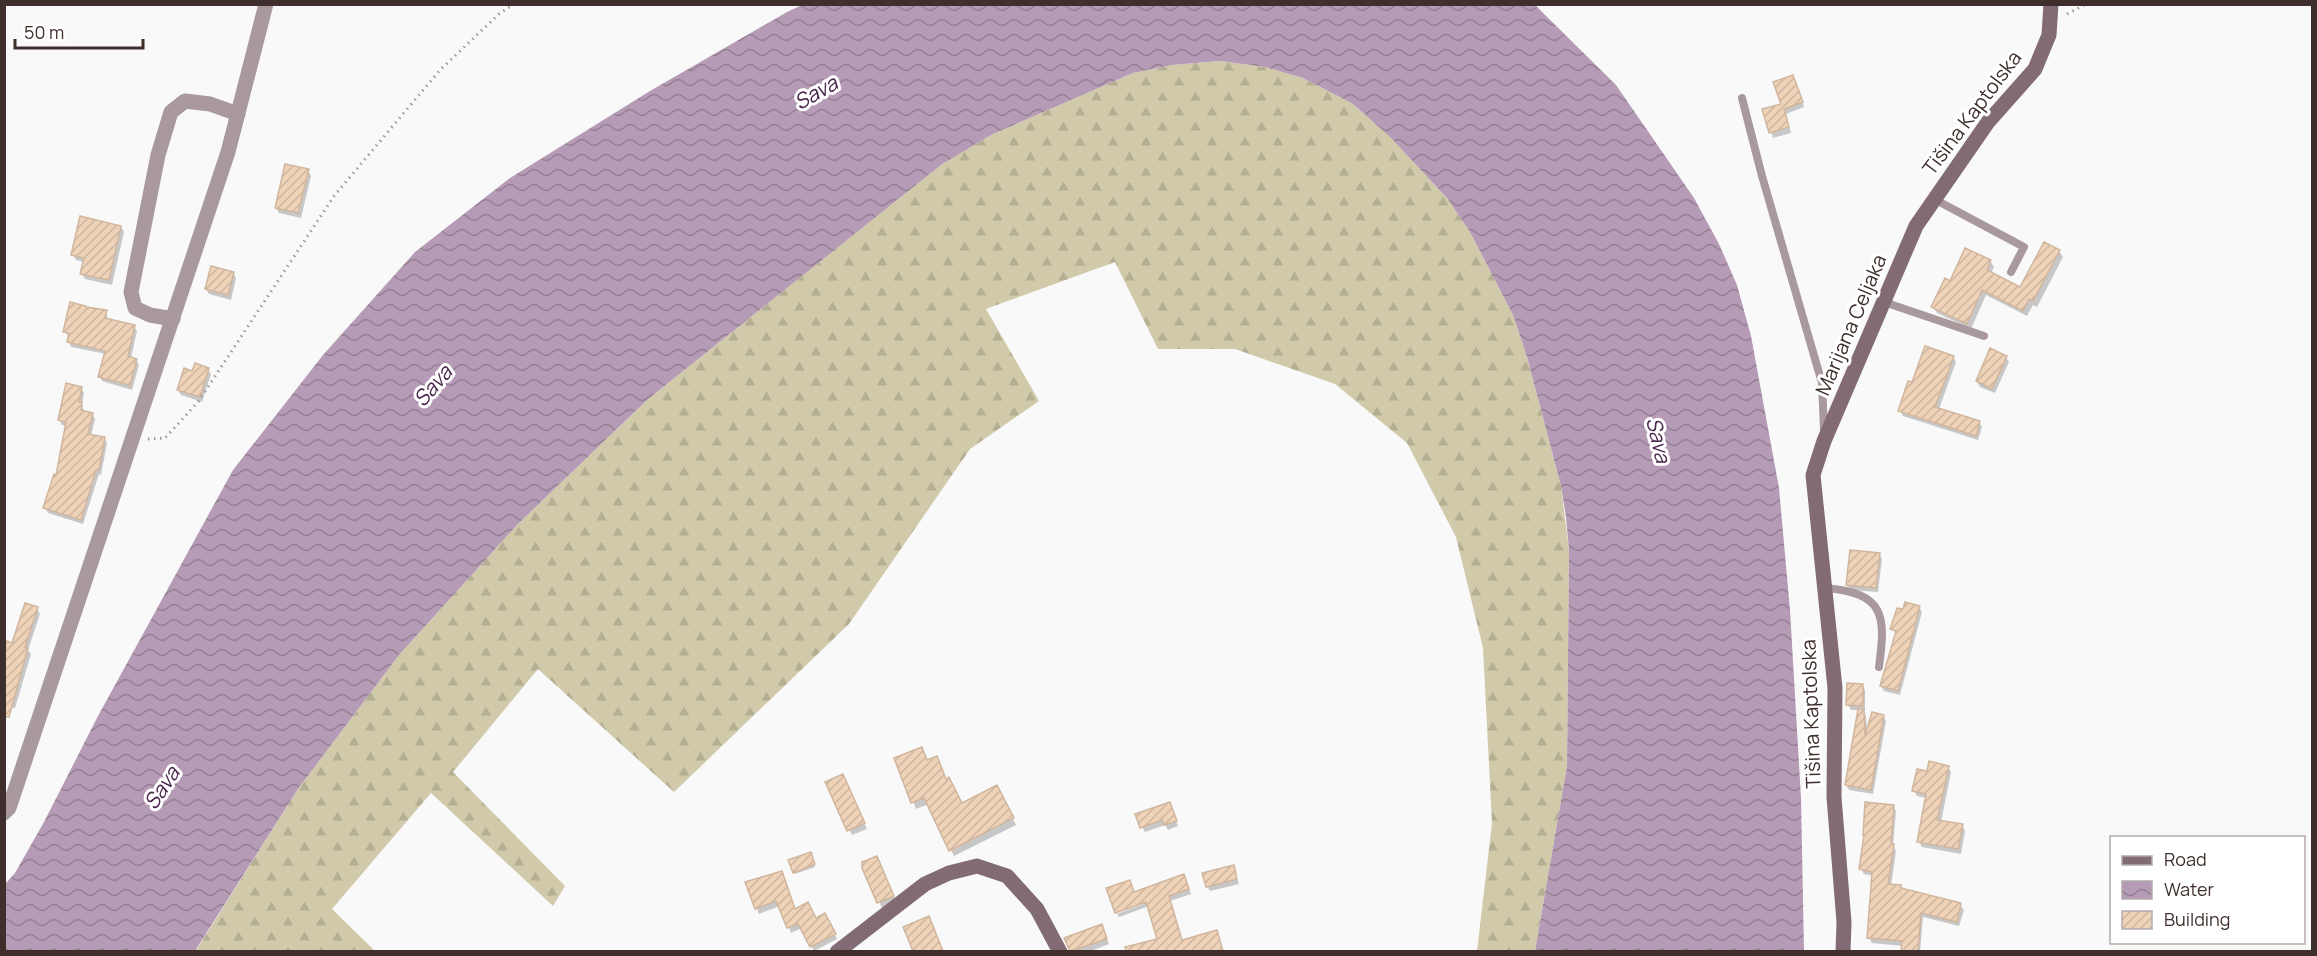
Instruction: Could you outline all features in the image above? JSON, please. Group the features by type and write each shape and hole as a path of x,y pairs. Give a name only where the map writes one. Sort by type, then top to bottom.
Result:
{"main road":[{"name":"Tišina Kaptolska","path":"1916,226 1988,122 2035,69 2049,35 2051,4"},
{"name":"Marijana Celjaka","path":"1824,441 1916,226"},
{"name":"Tišina Kaptolska","path":"1824,441 1814,475 1835,688 1834,797 1844,922 1843,951"},
{"path":"837,951 925,884 949,873 977,866 1007,876 1037,909 1060,951"}],"street":[{"path":"4,813 9,808 228,152 266,4"},
{"path":"172,319 150,315 135,308 131,292 158,155 171,112 185,101 210,104 238,114"}],"lane":[{"path":"1742,98 1762,176 1822,383 1824,441"},
{"path":"1934,199 2024,247 2011,272"},
{"path":"1884,302 1984,336"},
{"path":"1825,588 1841,589 1866,599 1879,611 1884,632 1879,667"}],"path":[{"path":"132,441 165,438 198,402 334,196 440,70 500,13 514,4"},
{"path":"2050,20 2086,4"}],"green space":[{"path":"1220,61 1265,67 1303,78 1353,104 1390,137 1447,198 1470,232 1513,315 1527,357 1561,486 1569,550 1567,766 1535,951 1477,951 1492,823 1483,648 1456,537 1407,443 1335,384 1235,349 1158,349 1115,262 986,309 1039,401 970,449 849,624 674,792 538,669 453,772 565,886 553,906 431,793 332,909 375,951 195,952 298,789 399,655 518,524 647,400 941,165 991,135 1133,73 1172,65"}],"water":[{"name":"Sava","path":"804,4 1534,4 1616,85 1694,198 1719,244 1737,285 1751,336 1779,488 1790,610 1801,798 1804,951 1535,951 1567,766 1569,550 1561,486 1527,357 1513,315 1470,232 1447,198 1390,137 1353,104 1303,78 1265,67 1220,61 1172,65 1133,73 991,135 941,165 647,400 518,524 399,655 298,789 195,951 5,951 5,884 15,873 44,822 98,716 233,470 323,355 415,252 510,178 650,91"}],"building":[{"path":"1793,75 1803,102 1784,109 1789,127 1769,133 1762,109 1781,104 1773,82"},
{"path":"285,164 309,169 298,213 275,208"},
{"path":"80,216 121,226 109,280 80,274 84,258 71,255"},
{"path":"2044,242 2060,250 2033,301 2029,299 2023,311 1982,290 1967,324 1931,307 1945,278 1950,281 1965,248 1991,260 1987,270 2020,287"},
{"path":"211,266 234,272 228,295 205,289"},
{"path":"70,302 107,310 105,318 135,325 128,356 137,359 130,385 98,377 105,351 67,342 69,333 63,332"},
{"path":"1925,346 1954,356 1935,407 1980,421 1976,436 1898,411 1908,381 1912,382"},
{"path":"1990,348 2007,356 1992,389 1976,381"},
{"path":"195,363 209,368 200,397 177,390 184,368 192,371"},
{"path":"66,383 82,387 79,402 82,402 81,410 93,413 88,434 105,437 99,470 96,470 81,520 43,508 54,474 56,475 66,422 58,420"},
{"path":"1850,550 1880,553 1876,588 1846,585"},
{"path":"1905,602 1920,606 1898,691 1880,686 1896,631 1890,629 1897,608 1903,609"},
{"path":"25,603 38,607 25,647 28,648 9,717 4,717 4,649 7,641 12,643"},
{"path":"1847,683 1863,684 1863,706 1846,705"},
{"path":"1858,709 1864,709 1865,735 1872,712 1884,715 1871,790 1845,785"},
{"path":"922,747 927,760 937,756 946,779 949,777 962,803 997,785 1014,818 949,851 924,798 911,803 894,758"},
{"path":"1929,761 1949,766 1937,820 1963,824 1958,849 1917,842 1926,794 1912,791 1917,769 1927,771"},
{"path":"843,774 865,823 847,831 825,782"},
{"path":"1170,802 1177,821 1164,825 1162,820 1140,828 1135,814"},
{"path":"1865,802 1894,805 1891,844 1894,844 1888,884 1901,885 1901,888 1961,903 1957,922 1921,913 1918,951 1901,951 1902,941 1867,938 1872,872 1859,869 1864,835"},
{"path":"811,852 815,864 793,873 788,860"},
{"path":"877,856 894,896 877,903 862,868 862,862"},
{"path":"1234,865 1237,879 1206,887 1202,873"},
{"path":"782,871 795,909 808,902 816,918 825,913 836,934 810,947 798,924 787,928 776,901 755,909 745,882"},
{"path":"1184,874 1189,889 1169,896 1182,940 1217,930 1223,951 1126,951 1125,947 1157,939 1146,902 1115,913 1106,888 1130,880 1134,892"},
{"path":"929,916 943,951 913,951 903,927"},
{"path":"1102,924 1107,939 1070,951 1064,938"}]}
